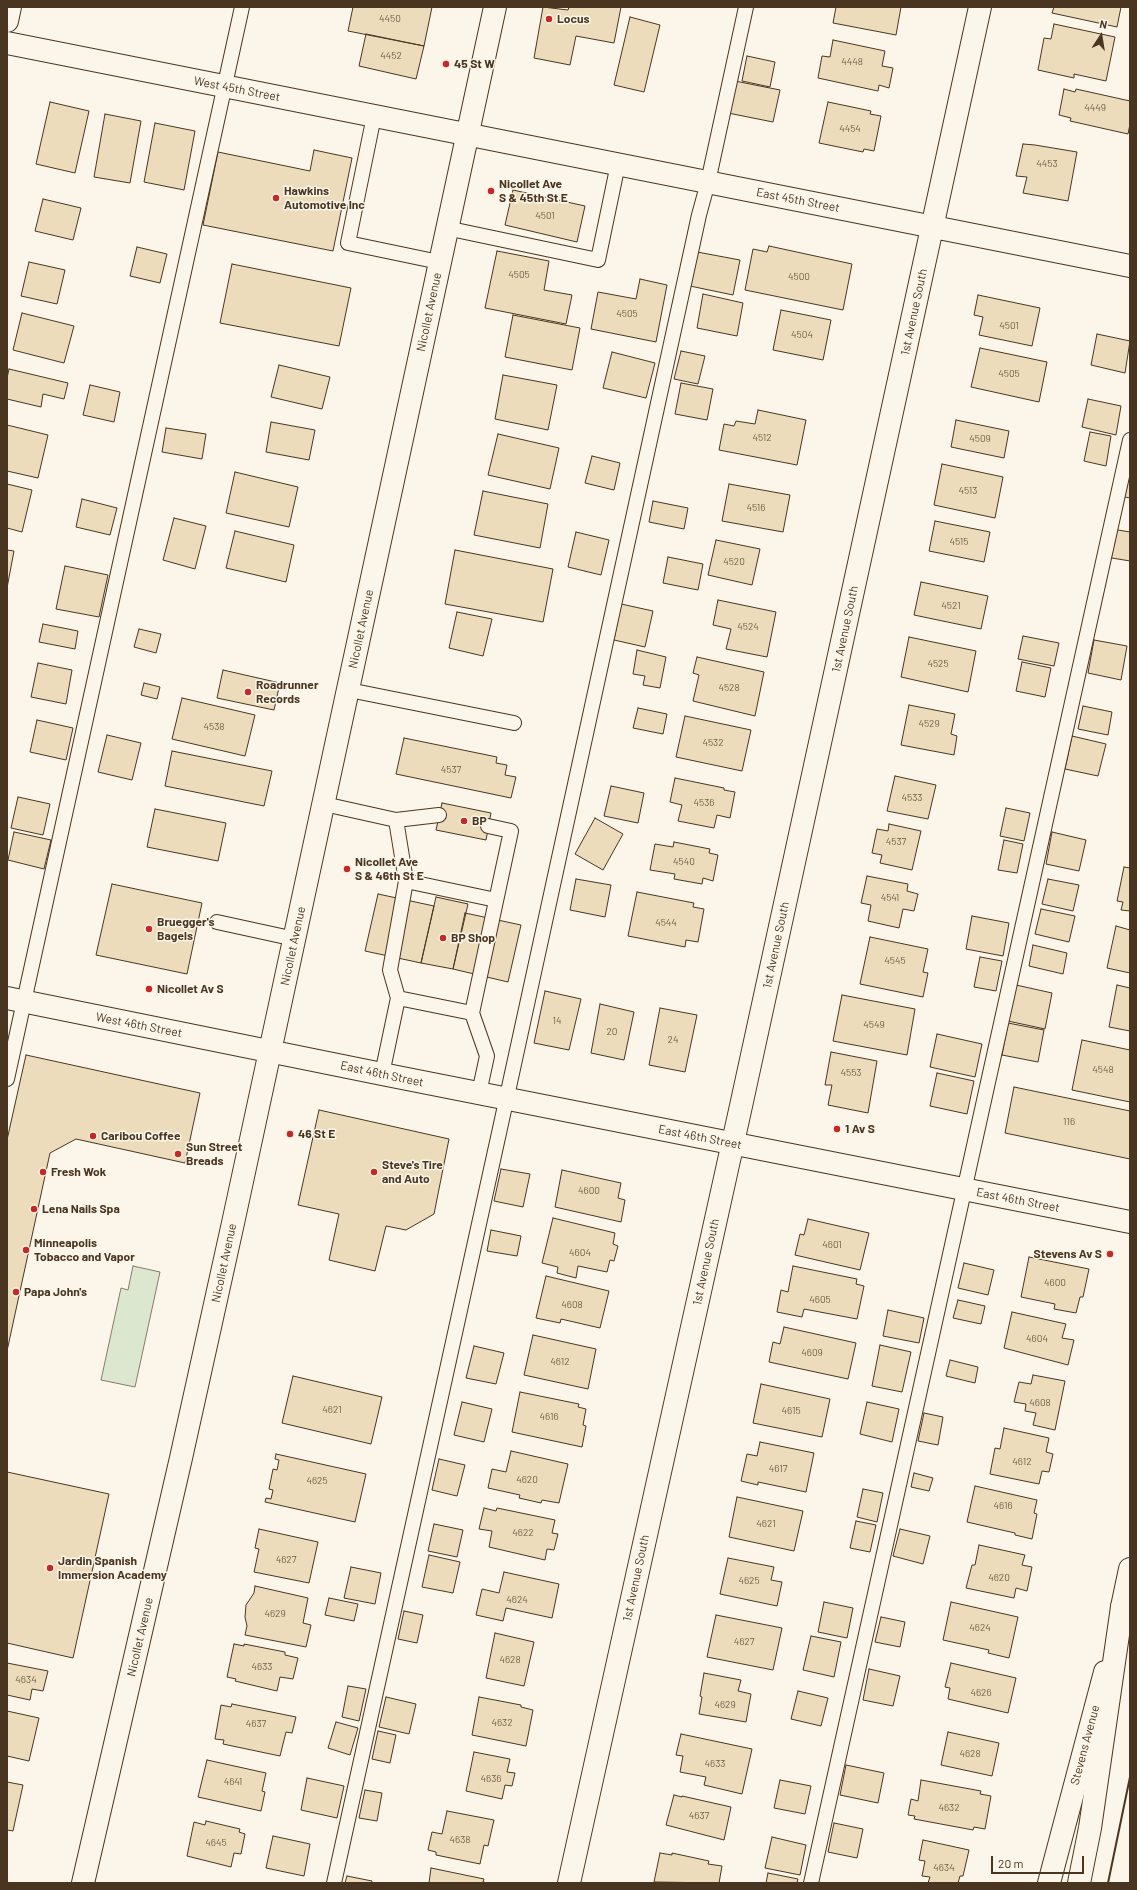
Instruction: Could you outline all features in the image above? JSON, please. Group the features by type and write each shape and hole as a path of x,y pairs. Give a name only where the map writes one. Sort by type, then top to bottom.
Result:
{"main road":[{"path":"7,21 10,7"},
{"name":"Nicollet Avenue","path":"83,1883 181,1458 295,939 466,134 495,7"},
{"name":"1st Avenue South","path":"569,1883 980,7"},
{"name":"West 45th Street","path":"7,43 466,134"},
{"name":"East 45th Street","path":"466,134 1130,266"},
{"name":"West 46th Street","path":"16,1000 270,1051"},
{"name":"East 46th Street","path":"270,1051 1130,1222"},
{"path":"1079,1883 1090,1828 1122,1607 1130,1570"},
{"name":"Stevens Avenue","path":"1049,1883 1122,1607"}],"lane":[{"path":"7,1079 16,1000 242,7"},
{"path":"334,1883 699,215 708,182 746,7"},
{"path":"374,116 348,243 439,262"},
{"path":"446,228 598,260 618,164"},
{"path":"811,1883 1130,440"},
{"path":"348,690 514,723"},
{"path":"324,804 396,820 439,815"},
{"path":"382,1074 398,998 390,970 406,881 396,820"},
{"path":"479,1093 487,1056 472,1013 511,831 488,826"},
{"path":"406,881 496,900"},
{"path":"217,922 295,939"},
{"path":"398,998 472,1013"}],"green space":[{"path":"133,1266 160,1272 135,1387 101,1380 121,1288 128,1290"}],"building":[{"path":"353,7 432,7 424,46 348,31"},
{"path":"543,7 568,10 569,7 621,7 614,43 576,36 570,65 534,58"},
{"path":"836,7 901,7 896,35 833,23"},
{"path":"1054,7 1121,7 1117,27 1052,13"},
{"path":"630,17 660,25 644,92 614,85"},
{"path":"1054,24 1115,37 1106,81 1074,74 1074,78 1038,70 1044,38 1051,39"},
{"path":"366,34 424,46 416,79 359,66"},
{"path":"833,40 885,51 882,66 893,68 889,88 879,85 878,91 818,78 822,56 830,57"},
{"path":"747,56 775,62 770,87 742,81"},
{"path":"735,81 780,90 773,122 728,113"},
{"path":"1064,89 1075,92 1076,89 1130,101 1130,124 1128,134 1070,121 1071,118 1059,115"},
{"path":"50,102 89,111 75,173 36,164"},
{"path":"828,102 871,111 870,114 881,116 874,151 864,149 863,152 819,143"},
{"path":"105,114 141,121 130,183 94,177"},
{"path":"155,123 195,131 184,190 144,182"},
{"path":"1023,144 1077,152 1068,201 1023,193 1027,177 1016,176"},
{"name":"Hawkins Automotive Inc","path":"314,150 352,158 333,251 203,225 218,152 310,171"},
{"path":"513,190 585,206 577,242 505,225"},
{"path":"43,199 81,208 73,240 35,231"},
{"path":"769,246 852,264 843,310 745,290 753,249 767,252"},
{"path":"137,247 167,254 160,283 130,276"},
{"path":"497,251 549,261 544,290 572,295 566,324 485,308"},
{"path":"697,252 740,260 733,295 690,286"},
{"path":"29,262 65,270 57,304 21,296"},
{"path":"232,264 351,288 339,346 220,323"},
{"path":"640,279 667,285 656,342 591,329 598,292 636,299"},
{"path":"703,294 743,303 737,336 697,328"},
{"path":"978,295 1040,308 1032,346 979,335 983,317 974,315"},
{"path":"781,310 831,320 823,360 773,350"},
{"path":"22,313 74,326 64,363 13,350"},
{"path":"513,315 580,328 572,370 505,357"},
{"path":"1097,334 1130,341 1125,373 1091,365"},
{"path":"980,348 1047,362 1039,402 971,387"},
{"path":"681,351 705,356 698,384 674,379"},
{"path":"612,352 655,363 646,398 603,388"},
{"path":"279,365 330,377 322,409 271,397"},
{"path":"9,369 68,383 64,399 43,394 41,407 7,399 7,378"},
{"path":"503,375 557,385 548,430 495,419"},
{"path":"681,383 713,389 707,420 675,414"},
{"path":"90,385 120,392 114,422 83,415"},
{"path":"1088,399 1121,406 1116,435 1082,427"},
{"path":"758,410 806,420 797,465 719,450 724,424 734,426 736,421 755,424"},
{"path":"956,420 1009,431 1004,458 951,447"},
{"path":"271,422 315,430 309,460 266,452"},
{"path":"7,425 48,435 38,478 7,471"},
{"path":"166,428 206,434 202,459 162,452"},
{"path":"1090,432 1111,436 1106,466 1084,461"},
{"path":"498,434 559,448 550,489 488,475"},
{"path":"592,456 620,463 614,490 585,483"},
{"path":"942,464 1003,477 995,518 934,505"},
{"path":"1130,465 1130,498 1119,496"},
{"path":"235,472 298,487 289,527 226,513"},
{"path":"7,484 32,490 22,532 7,528"},
{"path":"729,484 790,495 783,532 722,521"},
{"path":"483,491 548,504 540,548 474,535"},
{"path":"82,499 117,508 110,535 76,527"},
{"path":"653,501 688,508 684,529 649,522"},
{"path":"174,518 206,526 195,569 163,560"},
{"path":"935,521 990,532 984,562 929,551"},
{"path":"1112,529 1130,532 1130,561 1106,557"},
{"path":"235,531 294,545 286,582 226,568"},
{"path":"576,532 609,540 601,575 568,567"},
{"path":"716,540 760,549 752,585 708,575"},
{"path":"7,550 14,551 7,588"},
{"path":"455,550 553,569 543,622 445,604"},
{"path":"668,557 703,564 698,590 663,583"},
{"path":"65,566 108,575 99,617 56,609"},
{"path":"921,582 988,596 981,629 914,615"},
{"path":"718,600 776,612 767,657 726,649 731,629 713,625"},
{"path":"621,604 653,611 645,647 614,640"},
{"path":"457,612 492,619 483,656 449,648"},
{"path":"43,624 78,631 75,649 39,642"},
{"path":"139,629 161,634 156,653 134,647"},
{"path":"1023,636 1059,643 1054,666 1018,659"},
{"path":"909,637 976,651 968,692 901,677"},
{"path":"1094,640 1127,646 1121,680 1088,673"},
{"path":"637,650 666,657 660,688 643,685 645,676 633,674"},
{"path":"697,657 764,672 755,716 693,701 699,675 693,673"},
{"path":"1022,662 1051,668 1045,697 1016,691"},
{"path":"38,663 72,670 66,704 31,697"},
{"name":"Roadrunner Records","path":"223,670 280,683 274,710 217,698"},
{"path":"144,683 160,687 157,699 141,695"},
{"path":"182,698 255,715 245,756 172,739"},
{"path":"909,705 955,714 951,734 957,736 954,755 901,745"},
{"path":"1083,706 1112,712 1108,735 1078,729"},
{"path":"638,708 667,714 663,734 633,728"},
{"path":"685,716 751,730 742,771 676,757"},
{"path":"37,720 73,728 66,760 30,752"},
{"path":"107,735 141,743 132,780 98,772"},
{"path":"1072,736 1106,744 1098,776 1065,769"},
{"path":"404,738 497,757 496,763 507,765 505,775 516,777 511,798 396,774"},
{"path":"172,751 272,771 264,806 165,786"},
{"path":"895,776 936,785 928,819 887,811"},
{"path":"675,778 724,788 724,790 735,792 730,818 717,815 714,828 678,821 682,805 670,802"},
{"path":"611,786 644,793 638,823 604,816"},
{"path":"18,797 50,804 43,835 11,828"},
{"name":"BP","path":"442,803 491,813 486,840 436,830"},
{"path":"1006,808 1030,813 1024,841 1000,836"},
{"path":"155,809 226,823 218,861 147,847"},
{"path":"595,818 623,834 603,870 575,854"},
{"path":"889,824 921,831 912,870 880,863 882,855 872,853 877,829 888,831"},
{"path":"14,832 51,840 44,869 8,860"},
{"path":"1052,832 1086,840 1079,871 1046,864"},
{"path":"1004,840 1023,844 1017,873 998,870"},
{"path":"674,842 710,849 709,853 718,855 713,881 703,878 702,884 674,879 675,874 650,870 655,844 673,847"},
{"path":"1124,867 1130,868 1130,911 1121,910 1123,902 1117,901"},
{"path":"867,876 908,884 907,891 918,894 914,911 903,909 899,928 868,921 871,905 861,903"},
{"path":"576,879 611,885 605,917 570,910"},
{"path":"1048,879 1079,885 1073,911 1042,904"},
{"name":"Bruegger's Bagels","path":"112,884 202,903 187,974 96,955"},
{"path":"637,892 694,903 693,907 704,909 698,942 686,940 685,947 628,936"},
{"path":"378,894 434,906 421,963 365,951"},
{"name":"BP Shop","path":"436,897 468,904 453,969 421,963"},
{"path":"1041,909 1075,916 1069,942 1035,934"},
{"path":"465,913 521,925 508,982 453,969"},
{"path":"972,916 1009,923 1003,956 966,949"},
{"path":"1116,926 1130,930 1130,973 1107,968"},
{"path":"870,937 928,949 923,972 928,973 923,997 860,984"},
{"path":"1033,945 1067,953 1063,974 1029,966"},
{"path":"980,957 1002,961 996,991 974,987"},
{"path":"1016,985 1052,993 1045,1029 1008,1021"},
{"path":"1117,985 1130,988 1130,1031 1109,1027"},
{"path":"545,991 581,999 569,1050 534,1043"},
{"path":"842,995 915,1009 907,1055 833,1041"},
{"path":"600,1004 634,1012 624,1060 591,1053"},
{"path":"660,1008 697,1015 685,1072 649,1065"},
{"path":"1008,1023 1044,1030 1038,1062 1002,1055"},
{"path":"937,1034 982,1044 975,1077 930,1067"},
{"path":"1082,1040 1130,1050 1130,1102 1072,1090"},
{"path":"831,1052 877,1061 868,1113 828,1105 832,1085 825,1085"},
{"path":"26,1055 200,1093 185,1163 76,1139 50,1153 7,1351 7,1140"},
{"path":"937,1073 974,1081 967,1114 930,1106"},
{"path":"1014,1087 1130,1111 1130,1159 1005,1133"},
{"name":"Steve's Tire and Auto","path":"319,1110 449,1139 434,1214 406,1230 386,1226 375,1271 329,1260 339,1214 298,1205"},
{"path":"501,1169 530,1174 523,1207 494,1201"},
{"path":"562,1170 621,1183 618,1198 625,1200 621,1222 555,1207"},
{"path":"553,1218 615,1233 613,1244 618,1246 614,1261 610,1260 607,1272 578,1266 576,1278 557,1273 558,1267 542,1263"},
{"path":"808,1219 869,1233 860,1270 795,1255 800,1234 804,1235"},
{"path":"491,1230 521,1236 517,1256 487,1251"},
{"path":"1029,1257 1089,1269 1083,1297 1080,1297 1076,1313 1054,1309 1055,1304 1021,1297"},
{"path":"964,1263 994,1270 988,1295 958,1288"},
{"path":"793,1266 857,1279 856,1284 864,1286 857,1319 804,1309 802,1317 777,1312 781,1290 788,1292"},
{"path":"546,1276 609,1291 600,1328 561,1319 560,1323 536,1318"},
{"path":"958,1300 985,1306 981,1324 953,1318"},
{"path":"888,1310 924,1318 919,1343 883,1336"},
{"path":"1012,1312 1066,1324 1062,1338 1074,1340 1068,1365 1004,1348"},
{"path":"784,1327 856,1343 848,1379 769,1362 773,1342 780,1344"},
{"path":"533,1335 596,1349 588,1389 524,1375"},
{"path":"880,1345 911,1352 902,1392 872,1386"},
{"path":"474,1346 504,1353 496,1384 466,1378"},
{"path":"950,1360 978,1367 975,1383 946,1376"},
{"path":"1033,1375 1065,1381 1055,1430 1033,1425 1036,1413 1025,1411 1026,1404 1014,1402 1019,1382 1031,1384"},
{"path":"293,1376 382,1397 371,1444 282,1423"},
{"path":"761,1384 830,1399 822,1437 753,1423"},
{"path":"520,1392 579,1404 578,1407 586,1409 583,1425 586,1426 582,1447 512,1432"},
{"path":"462,1402 492,1409 484,1442 454,1435"},
{"path":"867,1402 899,1409 892,1442 860,1434"},
{"path":"924,1413 943,1417 938,1445 918,1441"},
{"path":"1004,1428 1049,1438 1046,1452 1053,1454 1049,1472 1042,1471 1039,1484 990,1474 995,1448 1000,1449"},
{"path":"760,1442 814,1453 806,1492 758,1482 758,1485 741,1481 747,1454 757,1456"},
{"path":"511,1451 568,1464 559,1503 542,1500 541,1503 519,1498 520,1495 488,1488 492,1469 506,1472"},
{"path":"276,1454 366,1474 355,1522 265,1502 266,1498 271,1499 273,1490 269,1489 273,1469 277,1470 279,1460 275,1459"},
{"path":"439,1459 465,1465 457,1496 432,1490"},
{"name":"Jardin Spanish Immersion Academy","path":"7,1472 109,1494 73,1658 7,1643"},
{"path":"914,1473 933,1478 929,1491 911,1487"},
{"path":"975,1486 1037,1500 1034,1513 1037,1514 1032,1539 1015,1535 1015,1533 967,1522"},
{"path":"863,1489 883,1493 877,1522 857,1517"},
{"path":"737,1497 803,1511 794,1551 729,1537"},
{"path":"484,1508 496,1511 497,1508 555,1520 552,1533 558,1534 554,1550 547,1549 545,1560 489,1547 492,1531 479,1529"},
{"path":"856,1521 876,1525 870,1552 850,1548"},
{"path":"434,1524 463,1530 457,1557 428,1551"},
{"path":"259,1529 318,1542 309,1583 254,1572 259,1549 255,1548"},
{"path":"900,1529 930,1536 923,1564 893,1556"},
{"path":"979,1545 1025,1555 1022,1565 1032,1567 1027,1591 1016,1588 1014,1598 966,1588 972,1565 975,1565"},
{"path":"429,1555 460,1562 453,1593 422,1587"},
{"path":"728,1558 774,1567 771,1580 782,1582 777,1606 720,1594"},
{"path":"351,1567 381,1573 375,1604 344,1598"},
{"path":"504,1572 559,1584 552,1618 506,1608 503,1621 476,1615 482,1589 499,1593"},
{"path":"255,1586 308,1598 303,1623 311,1625 306,1647 245,1635 247,1626 245,1617 246,1605 254,1593"},
{"path":"329,1598 358,1604 354,1621 325,1615"},
{"path":"824,1602 853,1608 847,1638 818,1632"},
{"path":"951,1602 1018,1617 1009,1658 988,1653 989,1650 943,1640"},
{"path":"404,1611 423,1615 417,1643 398,1639"},
{"path":"716,1615 782,1628 773,1670 707,1657"},
{"path":"881,1617 905,1622 900,1647 875,1642"},
{"path":"495,1633 534,1642 524,1686 486,1678"},
{"path":"811,1636 841,1642 834,1677 803,1670"},
{"path":"234,1644 244,1646 244,1644 285,1652 285,1655 298,1658 293,1679 280,1677 277,1691 235,1681 236,1679 227,1677"},
{"path":"7,1663 48,1671 43,1691 32,1689 30,1700 7,1695"},
{"path":"951,1663 1016,1678 1008,1713 948,1699 950,1688 945,1687"},
{"path":"869,1669 900,1676 893,1706 863,1700"},
{"path":"704,1673 741,1680 738,1691 751,1694 746,1722 699,1714"},
{"path":"348,1686 366,1689 359,1721 342,1717"},
{"path":"798,1691 828,1698 821,1726 791,1719"},
{"path":"386,1697 416,1704 409,1734 379,1727"},
{"path":"479,1697 521,1705 521,1707 533,1710 526,1746 472,1735"},
{"path":"232,1704 296,1717 292,1733 286,1732 280,1756 223,1744 224,1740 215,1739 221,1705 231,1707"},
{"path":"7,1711 39,1718 29,1761 7,1756"},
{"path":"336,1722 358,1728 350,1755 328,1748"},
{"path":"378,1731 396,1735 390,1763 372,1759"},
{"path":"948,1732 999,1743 992,1776 941,1765"},
{"path":"681,1734 752,1749 742,1794 704,1785 706,1777 680,1772 683,1756 676,1755"},
{"path":"474,1752 510,1759 507,1772 515,1773 512,1786 505,1785 502,1799 466,1791"},
{"path":"207,1760 266,1773 262,1791 265,1792 261,1811 198,1797"},
{"path":"846,1765 884,1773 878,1803 840,1795"},
{"path":"307,1778 344,1786 337,1818 301,1810"},
{"path":"780,1780 811,1786 805,1814 774,1808"},
{"path":"921,1780 981,1791 980,1794 991,1796 985,1829 974,1827 973,1830 914,1819 915,1816 908,1815 911,1799 918,1801"},
{"path":"7,1782 23,1785 13,1831 7,1830"},
{"path":"365,1790 382,1793 377,1821 359,1818"},
{"path":"674,1795 731,1807 724,1840 666,1825"},
{"path":"447,1811 494,1820 488,1846 484,1845 480,1864 436,1855 436,1852 428,1850 432,1832 442,1834"},
{"path":"206,1821 240,1829 239,1832 245,1834 241,1854 234,1853 231,1867 187,1856 194,1822 205,1825"},
{"path":"834,1823 863,1829 857,1858 828,1852"},
{"path":"273,1836 310,1844 304,1876 266,1868"},
{"path":"772,1837 806,1845 800,1875 765,1868"},
{"path":"923,1840 969,1850 963,1876 960,1876 958,1883 928,1883 930,1877 922,1876 925,1861 919,1860"},
{"path":"660,1853 672,1855 672,1853 709,1861 708,1864 722,1866 719,1883 654,1882"},
{"path":"431,1868 484,1879 483,1882 488,1883 429,1883"},
{"path":"768,1873 798,1879 797,1883 766,1883"},
{"path":"347,1876 372,1881 372,1883 345,1883"}],"wall":[{"path":"1108,1883 1130,1777"}],"place":[{"name":"Locus","path":"549,19"},
{"name":"45 St W","path":"446,64"},
{"name":"Nicollet Ave S & 45th St E","path":"491,191"},
{"name":"Hawkins Automotive Inc","path":"276,198"},
{"name":"Roadrunner Records","path":"248,692"},
{"name":"BP","path":"464,821"},
{"name":"Nicollet Ave S & 46th St E","path":"347,869"},
{"name":"Bruegger's Bagels","path":"149,929"},
{"name":"BP Shop","path":"443,938"},
{"name":"Nicollet Av S","path":"149,989"},
{"name":"1 Av S","path":"837,1129"},
{"name":"46 St E","path":"290,1134"},
{"name":"Caribou Coffee","path":"93,1136"},
{"name":"Sun Street Breads","path":"178,1154"},
{"name":"Fresh Wok","path":"43,1172"},
{"name":"Steve's Tire and Auto","path":"374,1172"},
{"name":"Lena Nails Spa","path":"34,1209"},
{"name":"Minneapolis Tobacco and Vapor","path":"26,1250"},
{"name":"Stevens Av S","path":"1110,1254"},
{"name":"Papa John's","path":"16,1292"},
{"name":"Jardin Spanish Immersion Academy","path":"50,1568"}]}
